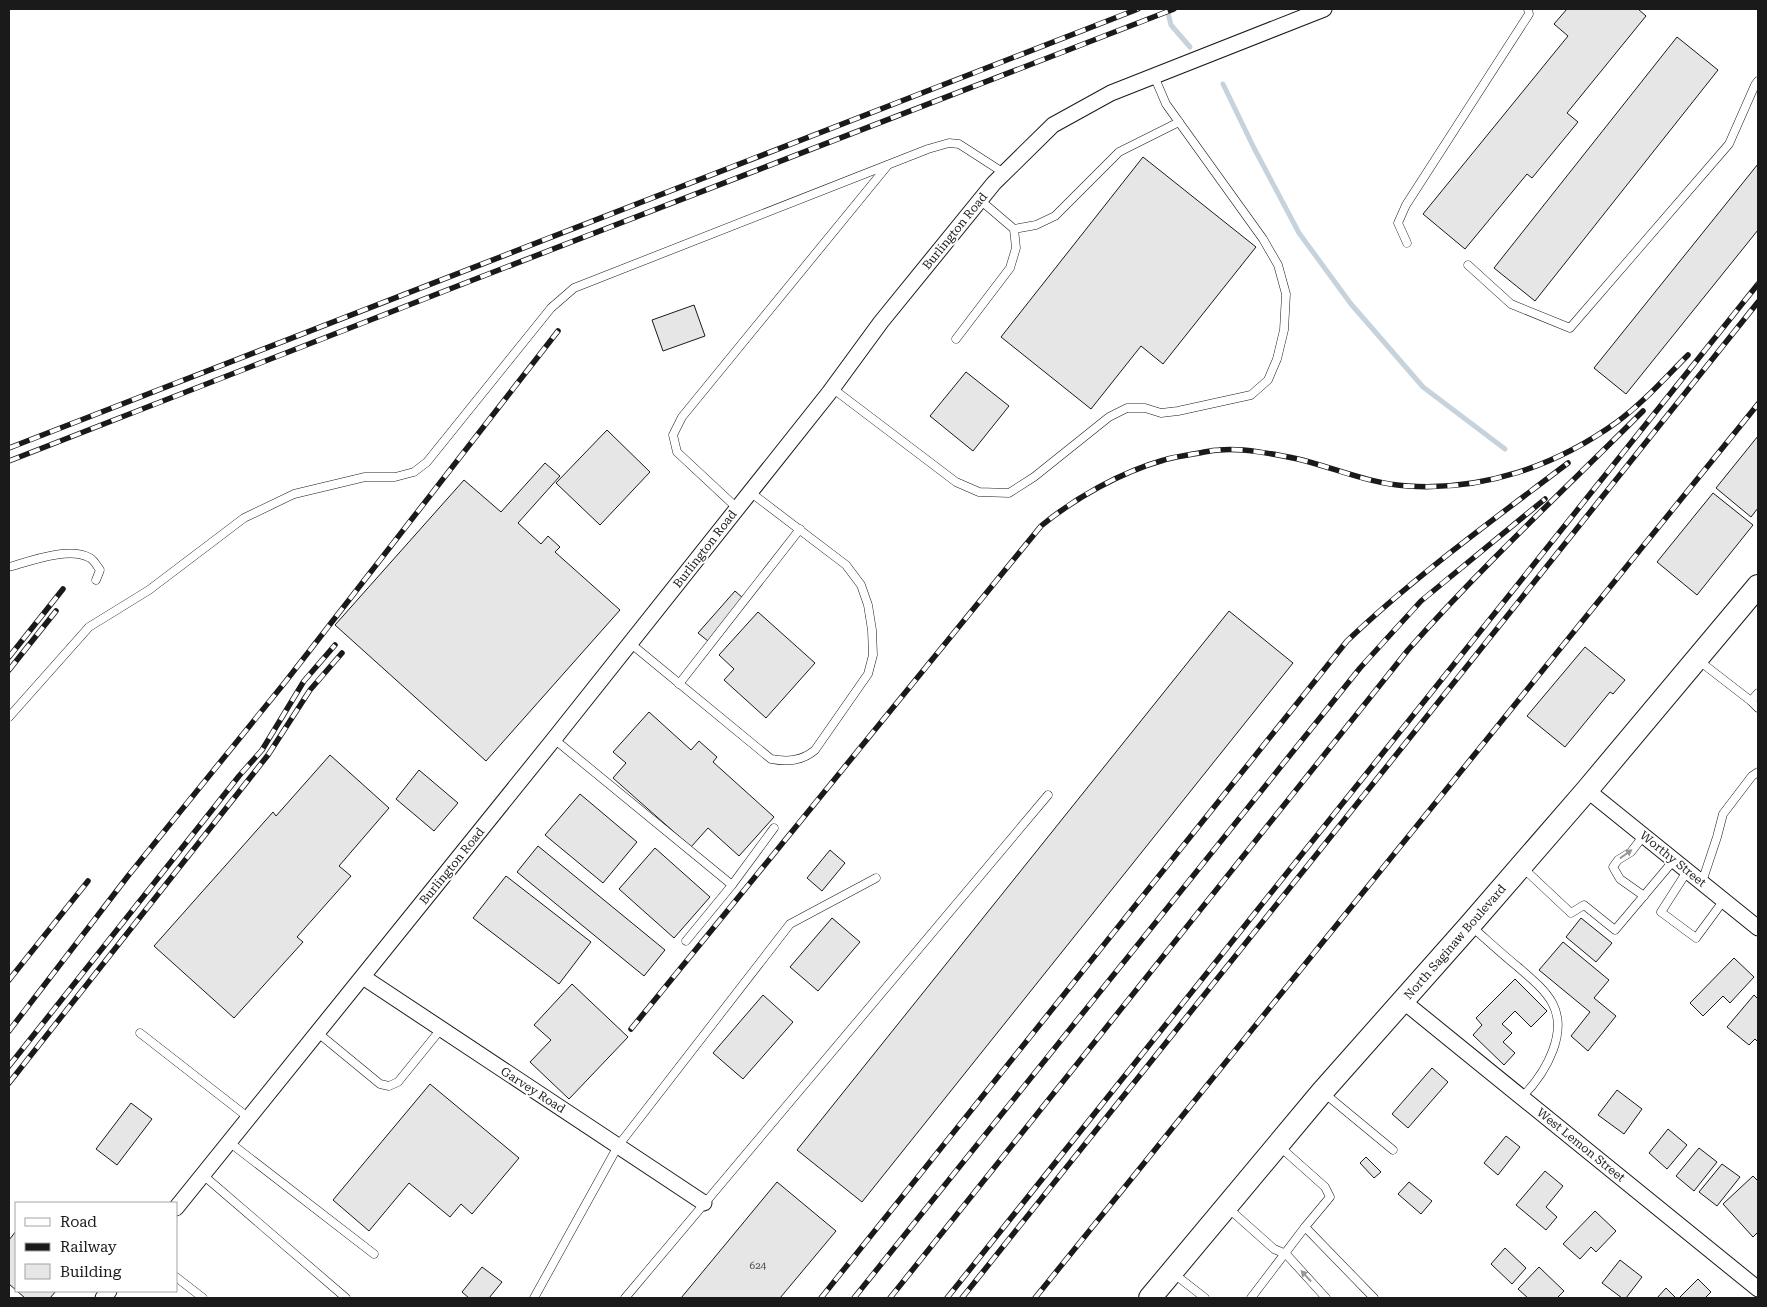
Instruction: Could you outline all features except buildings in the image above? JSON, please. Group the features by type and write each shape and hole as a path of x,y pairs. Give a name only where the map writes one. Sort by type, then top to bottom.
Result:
{"main road":[{"name":"North Saginaw Boulevard","path":"1150,1298 1322,1092 1588,790 1758,586"}],"street":[{"name":"Burlington Road","path":"178,1206 554,739 832,388 881,322 1004,173 1053,125 1111,93 1324,9"},
{"name":"Worthy Street","path":"1588,790 1758,928"},
{"name":"Garvey Road","path":"363,977 704,1203"},
{"name":"West Lemon Street","path":"1403,1001 1758,1289"}],"lane":[{"path":"1407,243 1398,223 1406,205 1529,14 1528,9"},
{"path":"832,388 956,482 979,492 1009,492 1034,477 1109,417 1127,408 1146,408 1161,413 1178,412 1251,395 1268,380 1278,359 1284,330 1286,294 1278,265 1263,239 1166,104 1154,76"},
{"path":"1468,264 1511,304 1570,328 1729,144 1758,81"},
{"path":"1014,230 1036,225 1055,216 1119,152 1179,122"},
{"path":"9,717 89,627 149,590 244,518 294,494 365,477 395,477 414,472 427,462 551,308 574,288 928,149 949,143 959,144 1004,173"},
{"path":"737,508 677,452 673,435 682,417 888,165"},
{"path":"956,339 1010,268 1016,248 1014,230 980,200"},
{"path":"630,643 771,759 796,760 807,756 815,750 868,674 873,655 868,605 860,585 846,565 750,492"},
{"path":"679,684 800,529"},
{"path":"9,567 63,554 78,553 92,558 100,570 96,580"},
{"path":"1698,660 1758,708"},
{"path":"1751,701 1758,693"},
{"path":"554,739 732,885"},
{"path":"1702,882 1723,814 1752,776 1758,772"},
{"path":"625,1298 1048,795"},
{"path":"686,941 732,885 774,828"},
{"path":"1644,835 1631,852 1618,860 1613,867 1614,872 1620,879 1644,896"},
{"path":"1521,867 1571,913 1584,904 1615,930 1674,860"},
{"path":"1688,870 1661,912 1696,938 1724,900"},
{"path":"534,1298 618,1146 790,924 876,878"},
{"path":"1470,925 1532,978 1547,993 1556,1008 1559,1024 1558,1038 1548,1065 1534,1085 1522,1097"},
{"path":"318,1033 380,1084 389,1086 398,1082 440,1029"},
{"path":"140,1033 249,1118"},
{"path":"1322,1092 1393,1150"},
{"path":"229,1142 374,1254"},
{"path":"1252,1298 1330,1197 1325,1186 1278,1145"},
{"path":"203,1175 346,1298"},
{"path":"1227,1207 1274,1249 1286,1254 1326,1298"},
{"path":"1305,1227 1374,1298"},
{"path":"1172,1272 1205,1298"},
{"path":"178,1279 203,1298"}],"waterway":[{"path":"1167,9 1171,25 1190,47"},
{"path":"1223,84 1299,233 1351,304 1423,387 1505,449"}],"railway":[{"path":"9,448 1138,9"},
{"path":"9,461 1174,9"},
{"path":"947,1298 1758,284"},
{"path":"962,1298 1758,302"},
{"path":"9,1031 128,876 286,681 558,331"},
{"path":"631,1029 1041,526 1084,496 1131,471 1174,457 1213,450 1259,452 1298,459 1366,479 1394,485 1436,486 1491,480 1544,463 1594,438 1636,407 1688,355"},
{"path":"1035,1298 1758,404"},
{"path":"890,1298 1408,650 1494,558 1643,411"},
{"path":"821,1298 1347,641 1427,571 1568,463"},
{"path":"854,1298 1360,668 1421,601 1545,499"},
{"path":"9,657 63,589"},
{"path":"9,670 56,611"},
{"path":"9,1066 239,776 262,750 304,681 335,645"},
{"path":"9,1083 268,755 310,690 342,653"},
{"path":"9,980 88,881"}]}
